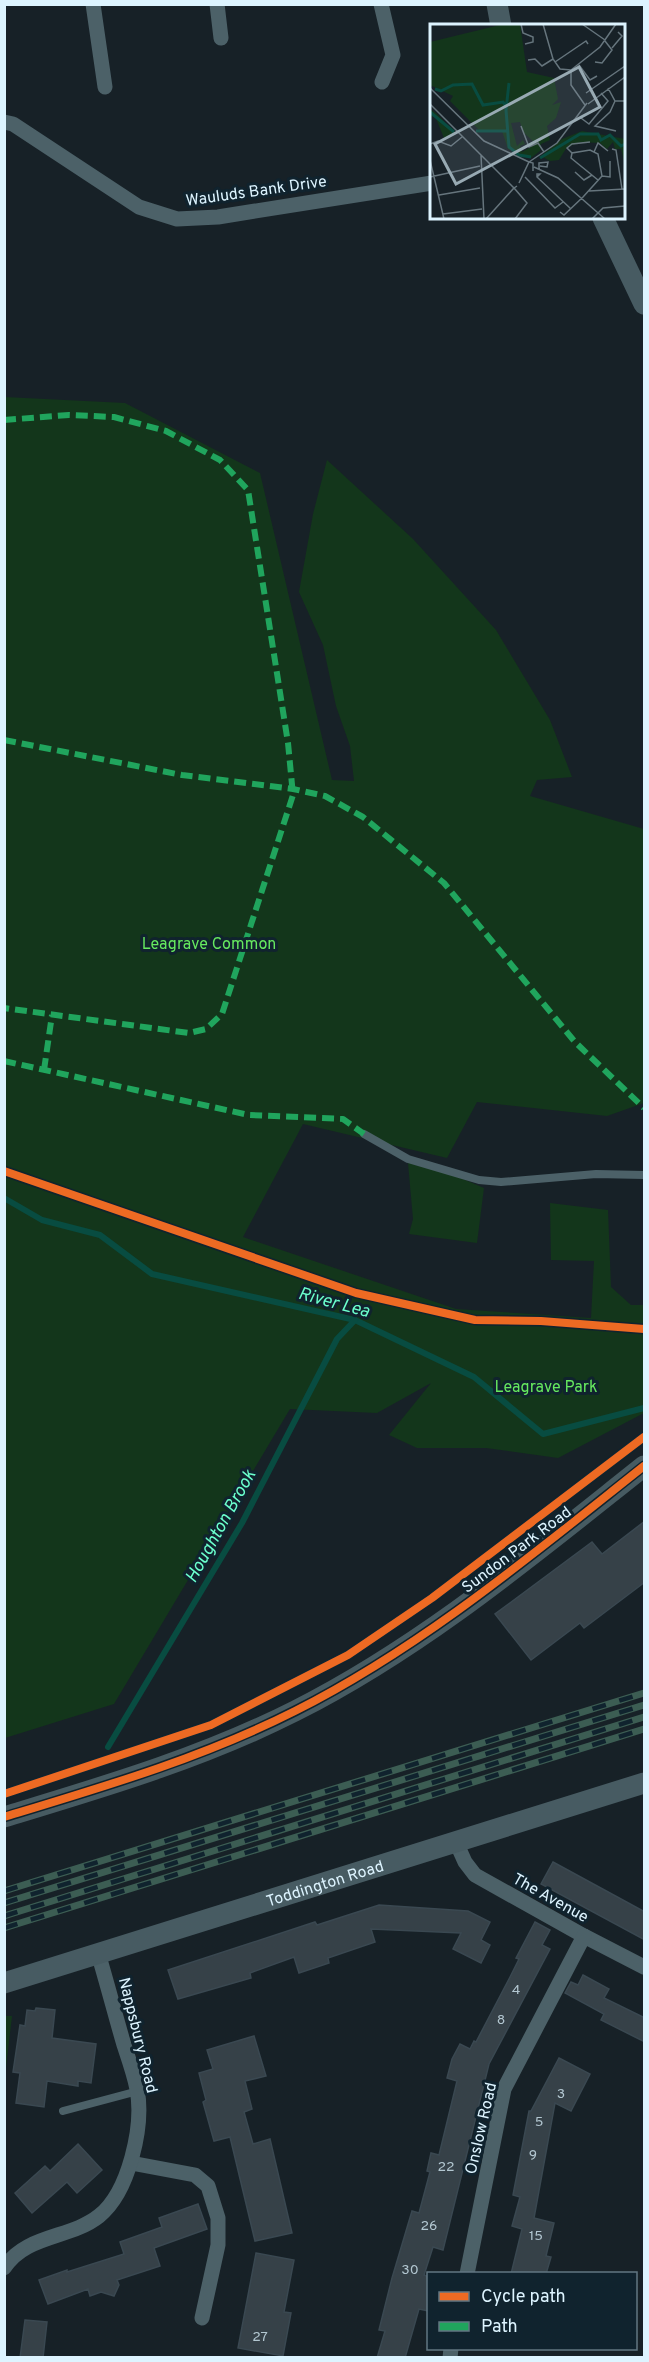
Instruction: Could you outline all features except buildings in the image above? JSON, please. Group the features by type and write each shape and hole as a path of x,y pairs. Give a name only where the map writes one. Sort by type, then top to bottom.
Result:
{"street":[{"path":"93,4 105,87"},
{"path":"217,4 221,38"},
{"path":"381,4 393,55 382,82"},
{"path":"497,4 501,24"},
{"name":"Wauluds Bank Drive","path":"4,122 13,124 139,207 177,219 218,217 430,183"},
{"path":"603,219 645,304"},
{"name":"Sundon Park Road","path":"4,1817 183,1760 293,1712 338,1688 461,1608 645,1466"},
{"name":"Toddington Road","path":"4,1983 645,1783"},
{"name":"The Avenue","path":"456,1842 465,1862 475,1875 584,1936 645,1966"},
{"name":"Onslow Road","path":"467,2272 504,2089 584,1936"},
{"name":"Nappsbury Road","path":"4,2268 11,2258 43,2238 74,2229 99,2216 118,2194 131,2163 138,2123 138,2091 98,1953"},
{"path":"131,2163 195,2175 208,2186 219,2218 218,2245 202,2318"}],"lane":[{"path":"364,1134 408,1159 479,1180 501,1182 596,1174 645,1175"},
{"path":"63,2111 138,2091"}],"green space":[{"name":"Leagrave Common","path":"5,397 125,403 260,473 332,780 354,781 350,746 336,706 323,645 299,592 313,514 327,460 413,539 496,630 550,720 572,777 537,780 530,796 644,829 644,1103 607,1116 477,1102 447,1158 303,1124 243,1237 456,1309 591,1318 594,1261 551,1260 550,1203 608,1210 611,1287 631,1305 644,1305 644,1413 558,1458 486,1448 417,1448 389,1435 431,1383 377,1413 290,1409 114,1704 5,1738"},
{"path":"408,1163 451,1174 484,1188 477,1243 409,1234 413,1219"},
{"path":"4,2016 12,2016 5,2076"}],"waterway":[{"name":"River Lea","path":"4,1198 42,1220 100,1235 152,1274 355,1320 474,1377 543,1434 644,1408"},
{"name":"Houghton Brook","path":"108,1747 242,1523 337,1339 355,1320"}],"railway":[{"path":"4,1891 644,1693"},
{"path":"4,1903 644,1705"},
{"path":"4,1916 644,1717"},
{"path":"4,1928 644,1729"}],"marked path":[{"path":"4,420 69,415 114,417 166,431 220,460 248,490 288,743 293,795 222,1014 206,1029 189,1033 4,1008"},
{"path":"4,740 182,775 293,789 325,796 363,817 444,883 575,1042 644,1108"},
{"path":"44,1070 52,1015"},
{"path":"4,1061 249,1115 343,1119 364,1134"}],"cycle path":[{"path":"4,1171 356,1293 475,1320 541,1321 644,1329"},
{"path":"4,1794 211,1725 348,1655 432,1598 644,1437"},
{"path":"4,1817 115,1783 188,1757 260,1728 342,1686 388,1658 476,1598 644,1466"}],"park label":[{"name":"Leagrave Park","path":"546,1386"}]}
